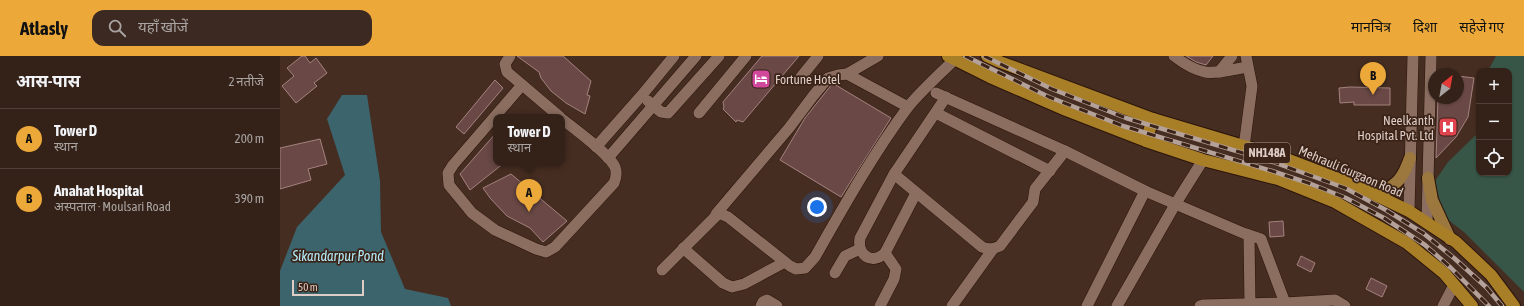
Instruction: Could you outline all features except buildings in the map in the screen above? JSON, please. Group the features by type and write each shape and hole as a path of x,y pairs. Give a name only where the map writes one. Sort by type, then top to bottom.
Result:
{"highway":[{"name":"Mehrauli Gurgaon Road","path":"987,56 1153,119 1284,158 1378,196 1409,211 1456,242 1491,274 1514,306"},
{"name":"NH148A","path":"952,58 990,77 1066,110 1146,141 1202,160 1278,179 1335,202 1407,243 1444,273 1472,306"},
{"path":"1146,141 1153,119"}],"main road":[{"path":"1378,196 1398,181 1404,174 1410,158"},
{"path":"1428,178 1432,200 1450,238"}],"street":[{"path":"510,56 505,64 507,72 556,114"},
{"path":"596,147 674,56"},
{"path":"608,158 696,56"},
{"path":"642,95 661,112 668,113 719,56"},
{"path":"699,113 746,56"},
{"path":"801,77 818,56"},
{"path":"662,270 716,214 789,128 828,78 847,74 878,56"},
{"path":"1174,56 1186,65 1201,72 1219,72 1247,61 1252,86 1244,147"},
{"path":"1219,72 1232,56"},
{"path":"1409,211 1413,56"},
{"path":"1426,222 1431,56"},
{"path":"716,214 724,214 796,269 800,270 805,268 815,257 867,170 908,107 952,58"},
{"path":"847,74 908,107"},
{"path":"497,114 522,85"},
{"path":"916,192 884,253 877,258 871,259 863,254 860,249 860,238 894,174 936,113 941,95 1065,151 1145,191 1261,239 1285,303"},
{"path":"936,113 1050,171"},
{"path":"493,118 452,165 448,173 450,185 472,213 495,230 541,251 550,250 614,183 616,177 616,169 608,158 565,121"},
{"path":"894,174 982,247 993,249 1000,246 1033,202 1035,189 1065,151"},
{"path":"1117,306 1202,160"},
{"path":"1087,306 1145,191"},
{"path":"1249,235 1250,304"},
{"path":"683,248 723,283 732,287 744,284 785,262"},
{"path":"835,273 845,256 860,249"},
{"path":"952,306 993,249"},
{"path":"880,306 894,278 896,269 892,261 884,253"},
{"path":"1443,306 1454,285"},
{"path":"761,306 763,302 767,300 777,306"},
{"path":"1200,306 1335,300 1345,306"}],"green space":[{"path":"1496,56 1524,56 1524,292 1464,232 1443,216 1435,181 1448,162 1476,135 1476,176 1512,176 1512,68 1490,68"}],"water":[{"name":"Sikandarpur Pond","path":"342,95 367,95 380,181 381,232 405,289 448,298 451,306 280,306 280,271 297,227 345,175 327,119"}],"railway":[{"path":"965,56 1049,97 1123,126 1272,171 1346,198 1384,218 1425,245 1451,268 1489,306"},
{"path":"984,56 1052,89 1126,118 1273,162 1345,188 1386,210 1423,233 1454,258 1487,288 1502,306"}],"place":[{"name":"Fortune Hotel","path":"761,79"},
{"name":"Anahat Hospital","path":"1373,95"},
{"name":"Neelkanth Hospital Pvt. Ltd","path":"1448,127"},
{"name":"Tower D","path":"529,212"}]}
